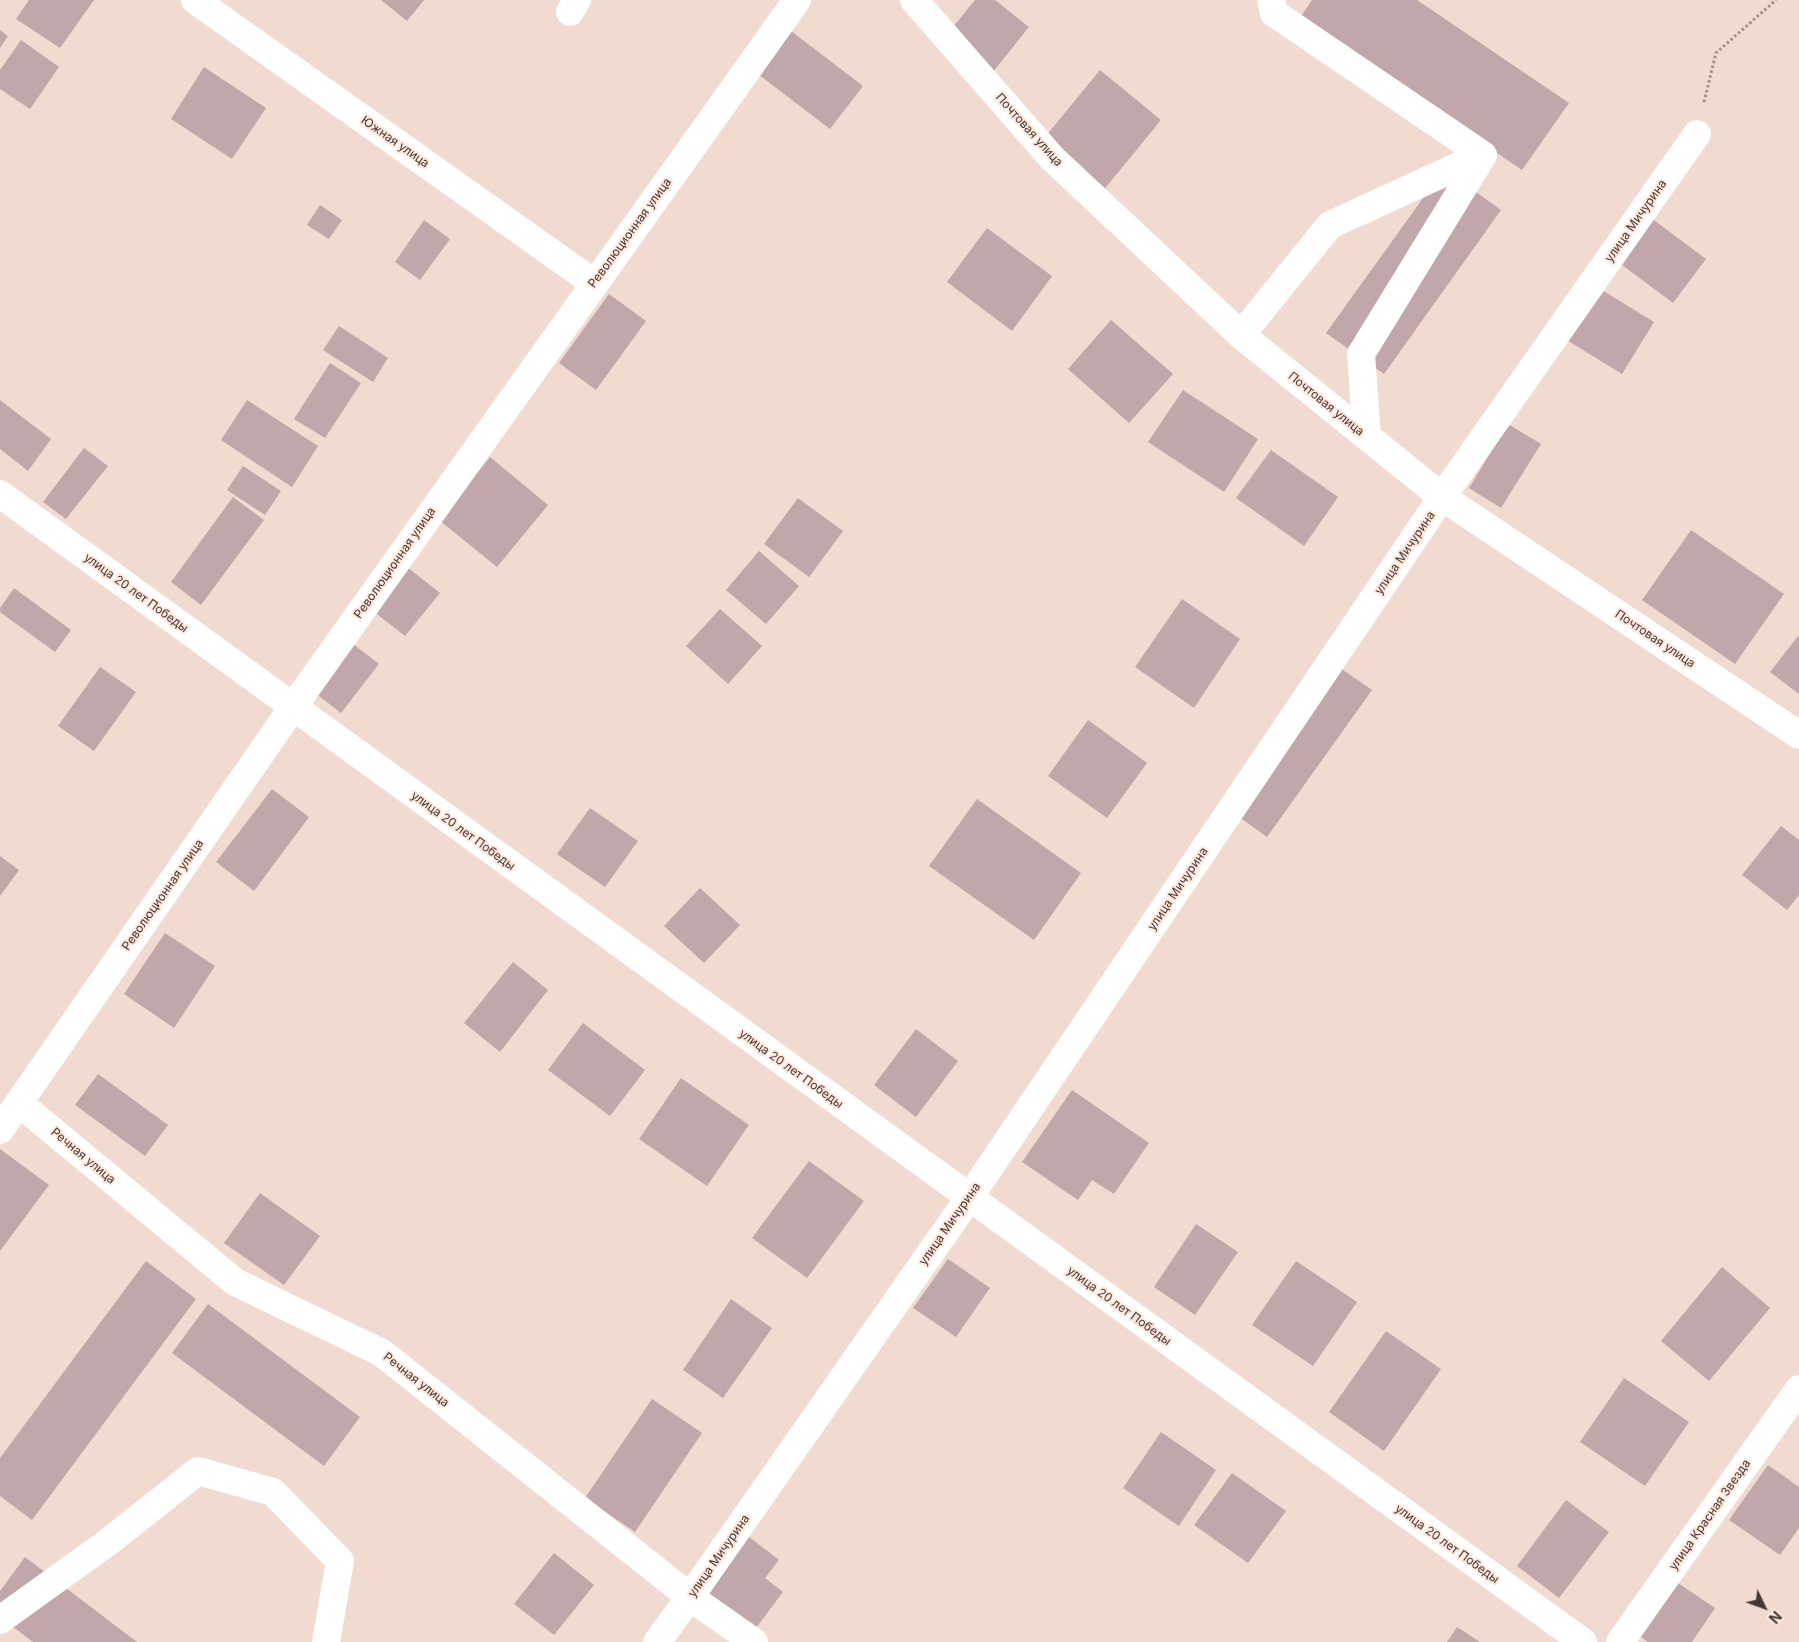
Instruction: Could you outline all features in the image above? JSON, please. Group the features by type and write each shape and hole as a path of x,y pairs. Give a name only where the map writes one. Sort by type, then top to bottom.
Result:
{"street":[{"name":"Южная улица","path":"195,0 594,283"},
{"name":"Революционная улица","path":"0,1130 293,707 797,0"},
{"name":"Почтовая улица","path":"914,0 1052,158 1241,335 1442,497 1799,735"},
{"path":"1271,0 1274,13 1483,155"},
{"name":"улица Мичурина","path":"657,1642 969,1198 1442,497 1697,134"},
{"path":"1241,335 1330,225 1483,155"},
{"path":"1367,437 1361,354 1483,155"},
{"name":"улица 20 лет Победы","path":"0,494 1583,1642"},
{"name":"Речная улица","path":"19,1103 235,1282 382,1353 690,1596 754,1642"},
{"name":"улица Красная Звезда","path":"1620,1642 1799,1389"},
{"path":"0,1620 107,1543 198,1471 273,1492 340,1560 326,1642"}],"path":[{"path":"1697,134 1716,52 1776,0"}],"building":[{"path":"29,0 94,0 60,48 16,19"},
{"path":"381,0 424,0 407,21"},
{"path":"975,0 995,0 1029,27 985,82 939,44"},
{"path":"1312,0 1417,0 1569,103 1522,170 1299,19"},
{"path":"783,25 863,86 830,129 750,68"},
{"path":"0,30 8,36 0,48"},
{"path":"21,40 59,67 30,109 0,89 0,70"},
{"path":"204,67 266,108 232,159 171,119"},
{"path":"1100,70 1161,120 1102,192 1041,142"},
{"path":"1444,169 1501,210 1384,374 1326,333"},
{"path":"320,205 342,220 329,239 307,225"},
{"path":"1647,215 1706,259 1673,303 1614,259"},
{"path":"424,220 450,239 420,280 395,262"},
{"path":"987,228 1052,276 1012,331 947,282"},
{"path":"1597,287 1654,322 1622,374 1565,339"},
{"path":"609,294 646,321 596,390 559,363"},
{"path":"1111,320 1173,374 1129,423 1068,369"},
{"path":"339,326 388,358 373,382 323,350"},
{"path":"330,363 361,383 325,438 294,419"},
{"path":"1183,390 1258,439 1224,492 1148,442"},
{"path":"0,400 51,439 28,471 0,449"},
{"path":"247,400 318,446 292,487 221,440"},
{"path":"1508,424 1541,444 1501,508 1469,488"},
{"path":"84,448 108,466 66,519 43,502"},
{"path":"1271,450 1338,497 1304,546 1236,498"},
{"path":"490,457 548,505 497,567 439,520"},
{"path":"243,466 281,491 265,515 227,490"},
{"path":"233,497 264,520 201,605 171,582"},
{"path":"798,498 843,531 809,577 764,544"},
{"path":"1691,530 1784,594 1735,664 1642,600"},
{"path":"759,551 799,586 766,624 726,590"},
{"path":"407,567 440,593 405,636 373,611"},
{"path":"14,588 71,630 55,652 0,612 0,608"},
{"path":"1182,599 1240,639 1194,708 1135,667"},
{"path":"720,609 762,646 728,684 686,646"},
{"path":"1799,635 1799,694 1770,672"},
{"path":"348,640 379,664 341,713 310,689"},
{"path":"1333,663 1372,690 1267,837 1228,809"},
{"path":"100,667 136,692 94,751 58,726"},
{"path":"1088,720 1147,763 1107,818 1048,776"},
{"path":"272,789 309,817 254,891 216,862"},
{"path":"977,799 1081,873 1034,940 929,866"},
{"path":"590,808 638,841 605,887 557,854"},
{"path":"1781,826 1799,840 1799,895 1787,910 1742,875"},
{"path":"0,856 19,870 0,896"},
{"path":"700,888 740,925 704,963 664,926"},
{"path":"165,933 215,966 174,1028 124,994"},
{"path":"513,962 548,990 500,1052 464,1023"},
{"path":"583,1023 645,1070 610,1116 548,1070"},
{"path":"916,1029 958,1061 916,1117 874,1085"},
{"path":"98,1074 168,1125 145,1156 75,1105"},
{"path":"681,1078 749,1125 707,1186 639,1139"},
{"path":"1072,1090 1149,1143 1114,1194 1092,1180 1078,1200 1022,1162"},
{"path":"0,1149 49,1185 0,1251"},
{"path":"809,1161 864,1201 807,1278 752,1238"},
{"path":"260,1193 320,1236 284,1285 224,1243"},
{"path":"1196,1224 1238,1252 1195,1315 1154,1287"},
{"path":"948,1259 990,1288 956,1337 913,1308"},
{"path":"146,1261 196,1299 32,1520 0,1496 0,1458"},
{"path":"1296,1261 1357,1302 1313,1366 1252,1325"},
{"path":"1722,1267 1770,1308 1709,1381 1661,1341"},
{"path":"731,1299 772,1328 723,1398 683,1370"},
{"path":"208,1304 360,1417 324,1466 172,1353"},
{"path":"1386,1331 1441,1369 1384,1451 1329,1412"},
{"path":"1624,1378 1689,1422 1645,1486 1580,1442"},
{"path":"652,1399 702,1433 635,1532 585,1498"},
{"path":"1161,1432 1216,1470 1179,1526 1123,1488"},
{"path":"1768,1465 1799,1487 1799,1528 1780,1555 1729,1520"},
{"path":"1232,1473 1286,1511 1248,1563 1194,1525"},
{"path":"1566,1500 1609,1532 1559,1598 1517,1566"},
{"path":"744,1533 779,1560 765,1578 783,1592 753,1632 699,1590"},
{"path":"554,1553 594,1585 554,1635 514,1604"},
{"path":"25,1557 137,1642 33,1642 0,1617 0,1591"},
{"path":"1678,1583 1715,1608 1692,1642 1648,1642 1641,1637"},
{"path":"1457,1627 1480,1642 1447,1642"}]}
